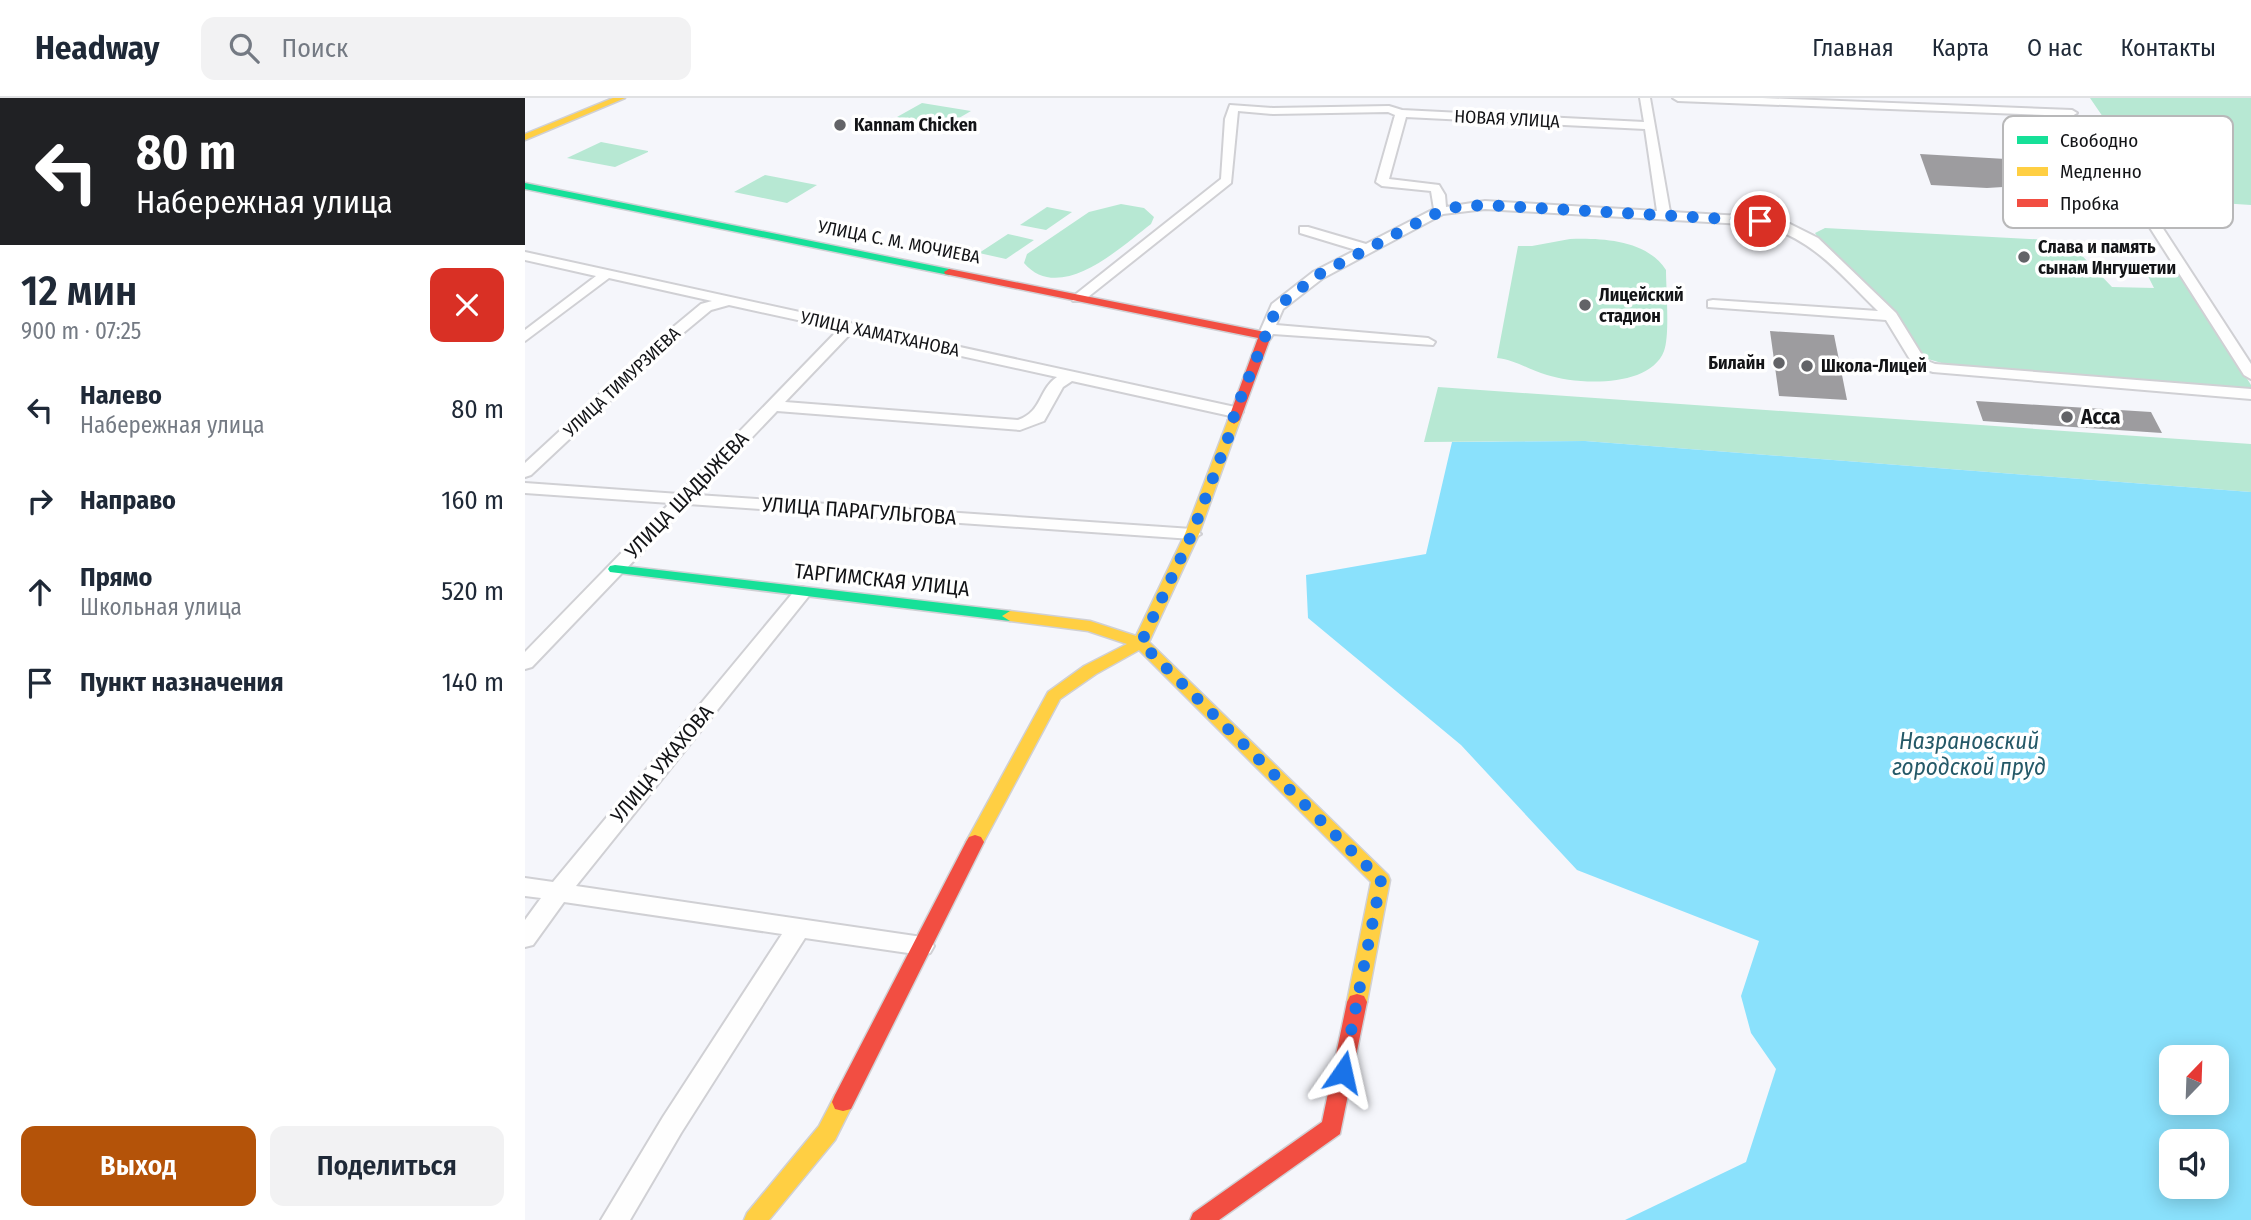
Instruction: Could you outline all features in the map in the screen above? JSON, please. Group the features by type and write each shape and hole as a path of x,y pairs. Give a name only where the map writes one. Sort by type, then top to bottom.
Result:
{"street":[{"path":"525,136 621,98"},
{"path":"1644,98 1664,215"},
{"path":"1678,98 2072,113"},
{"name":"НОВАЯ УЛИЦА","path":"1078,298 1227,180 1230,119 1234,107 1273,110 1394,107 1650,126"},
{"path":"1394,107 1382,182 1435,188 1440,195 1440,211"},
{"name":"УЛИЦА С. М. МОЧИЕВА","path":"525,186 1078,298 1266,332"},
{"path":"755,1220 827,1133 1011,772 1054,696 1090,670 1141,643 1192,534 1235,412 1277,307 1318,275 1440,211 1476,205 1760,221 1796,231 1813,241 1891,316 1919,363 1933,368 2251,394"},
{"path":"2156,228 2251,375"},
{"path":"1304,230 1368,249"},
{"name":"УЛИЦА ХАМАТХАНОВА","path":"525,257 1235,412"},
{"path":"525,337 605,275"},
{"name":"УЛИЦА ТИМУРЗИЕВА","path":"525,472 671,336 706,307 725,302"},
{"path":"1713,304 1891,316"},
{"name":"УЛИЦА ШАДЫЖЕВА","path":"525,663 849,327"},
{"path":"1266,332 1428,342"},
{"path":"772,406 1020,425 1038,418 1057,384 1070,375"},
{"name":"УЛИЦА ПАРАГУЛЬГОВА","path":"525,488 1192,534"},
{"name":"ТАРГИМСКАЯ УЛИЦА","path":"615,569 1090,626 1141,643"},
{"name":"УЛИЦА УЖАХОВА","path":"525,938 558,892 675,745 744,668 802,593"},
{"path":"1141,643 1381,880 1332,1127 1201,1220"},
{"path":"525,887 922,946"},
{"path":"615,1220 672,1125 798,929"}],"green space":[{"path":"2090,98 2251,98 2251,205 2233,204 2233,116 2102,116"},
{"path":"922,103 971,111 947,125 897,117"},
{"path":"601,142 648,152 615,167 567,158"},
{"path":"765,175 817,185 787,203 734,192"},
{"path":"1121,204 1144,208 1154,217 1151,224 1107,258 1072,275 1055,278 1039,274 1024,263 1027,254 1089,212"},
{"path":"1047,207 1072,212 1046,230 1020,225"},
{"path":"1825,228 2068,241 2112,287 2154,288 2147,274 2183,275 2251,385 2251,390 1952,366 1921,357 1900,319 1819,239 1815,233"},
{"path":"1008,234 1034,240 1006,259 979,253"},
{"path":"1570,239 1609,240 1636,247 1658,260 1666,270 1666,344 1656,363 1644,372 1612,381 1576,381 1547,375 1497,358 1518,246"},
{"path":"1438,387 2251,444 2251,492 1585,441 1424,442"}],"water":[{"name":"Назрановский городской пруд","path":"1585,441 2251,492 2251,1220 1625,1220 1746,1162 1776,1069 1751,1033 1741,996 1759,941 1577,870 1461,745 1308,618 1306,575 1426,554 1452,442"}],"building":[{"path":"1920,154 2003,159 2003,187 1931,185"},
{"name":"Школа-Лицей","path":"1770,331 1834,335 1847,400 1779,396"},
{"name":"Асса","path":"1976,401 2151,412 2162,433 1983,421"}],"traffic: fast":[{"path":"525,186 949,272"},
{"path":"615,569 1010,616"}],"traffic: slow":[{"path":"525,137 621,98"},
{"path":"975,842 1054,696 1090,670 1141,643 1192,534 1234,420"},
{"path":"1010,616 1090,626 1141,643 1381,880 1357,1002"},
{"path":"755,1220 827,1133 843,1102"}],"traffic: jam":[{"path":"949,272 1265,336 1234,420"},
{"path":"843,1102 975,842"},
{"path":"1201,1220 1332,1127 1357,1002"}],"place":[{"name":"Kannam Chicken","path":"840,125"},
{"name":"Слава и память сынам Ингушетии","path":"2024,257"},
{"name":"Лицейский стадион","path":"1585,305"},
{"name":"Билайн","path":"1779,363"},
{"name":"Школа-Лицей","path":"1807,366"},
{"name":"Асса","path":"2067,417"}],"route":[{"path":"1343,1072 1381,880 1141,643 1192,534 1235,412 1277,307 1318,275 1440,211 1456,207 1485,205 1595,210 1760,221"}]}
